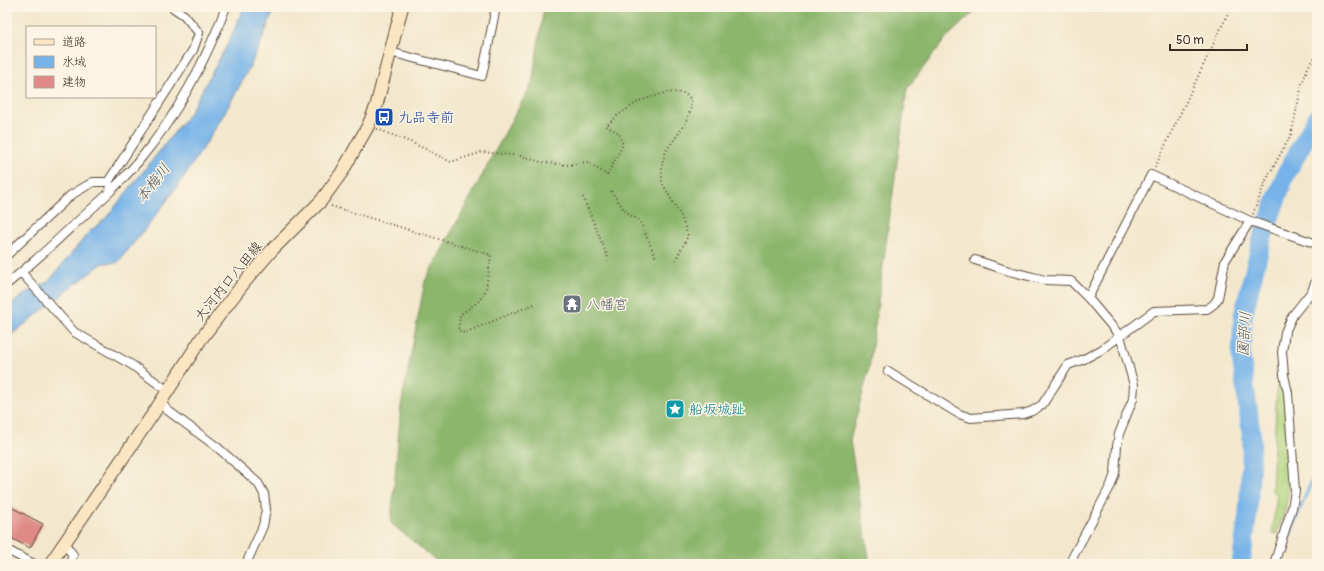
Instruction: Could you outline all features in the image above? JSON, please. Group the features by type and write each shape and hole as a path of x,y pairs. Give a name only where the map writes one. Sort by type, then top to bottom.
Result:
{"main road":[{"name":"大河内口八田線","path":"50,564 161,402 200,339 271,251 320,201 342,172 368,126 376,107 402,7"}],"street":[{"path":"110,186 193,50 199,33 184,15 172,7"},
{"path":"7,284 23,275 110,186 142,158 169,120 194,77 216,34 226,7"},
{"path":"390,52 482,76 496,7"},
{"path":"1088,298 1152,175 1253,222 1317,244"},
{"path":"7,255 71,195 93,182 110,186"},
{"path":"888,371 959,414 971,418 1023,414 1032,411 1042,405 1068,365 1101,350 1154,311 1207,309 1214,304 1218,298 1225,261 1253,222"},
{"path":"975,260 1009,271 1038,278 1071,282 1088,298 1120,336 1134,386 1133,399 1119,434 1115,473 1110,486 1069,564"},
{"path":"23,275 74,332 132,365 168,391"},
{"path":"1274,564 1292,508 1295,491 1288,393 1284,375 1282,352 1286,332 1293,315 1312,291 1317,278"},
{"path":"161,402 167,410 217,447 258,483 264,494 266,509 262,526 246,564"},
{"path":"64,543 73,555 70,564"},
{"path":"7,550 34,564"}],"path":[{"path":"1152,175 1231,7"},
{"path":"1253,222 1266,182 1291,135 1302,84 1308,67 1317,55"},
{"path":"368,126 413,143 451,162 482,152 521,156 541,162 568,165 587,162 607,175 623,145 619,133 606,126 618,115 639,101 668,92 684,93 691,99 691,108 686,123 666,151 662,164 662,182 681,216 688,236 674,263"},
{"path":"611,191 626,212 640,221 656,258"},
{"path":"583,197 609,260"},
{"path":"320,201 334,207 491,255 486,290 479,301 460,315 458,330 464,333 537,303"}],"green space":[{"path":"544,7 979,7 946,38 907,89 869,369 850,440 870,564 440,564 391,523 401,406 425,281 532,83"},
{"path":"1277,386 1283,388 1288,493 1285,510 1276,534 1272,533 1277,494 1272,491"}],"water":[{"name":"本梅川","path":"244,7 275,7 250,66 206,144 190,169 155,217 117,263 103,263 7,338 7,308 29,291 48,282 89,232 106,218 189,114 227,45"}],"building":[{"path":"7,505 43,524 30,548 7,536"}],"waterway":[{"name":"園部川","path":"1241,564 1248,513 1252,439 1241,356 1243,316 1262,239 1285,176 1317,117"},
{"path":"1279,564 1317,469"}],"place":[{"name":"九品寺前","path":"384,117"},
{"name":"八幡宮","path":"572,304"},
{"name":"船坂城趾","path":"675,409"}]}
